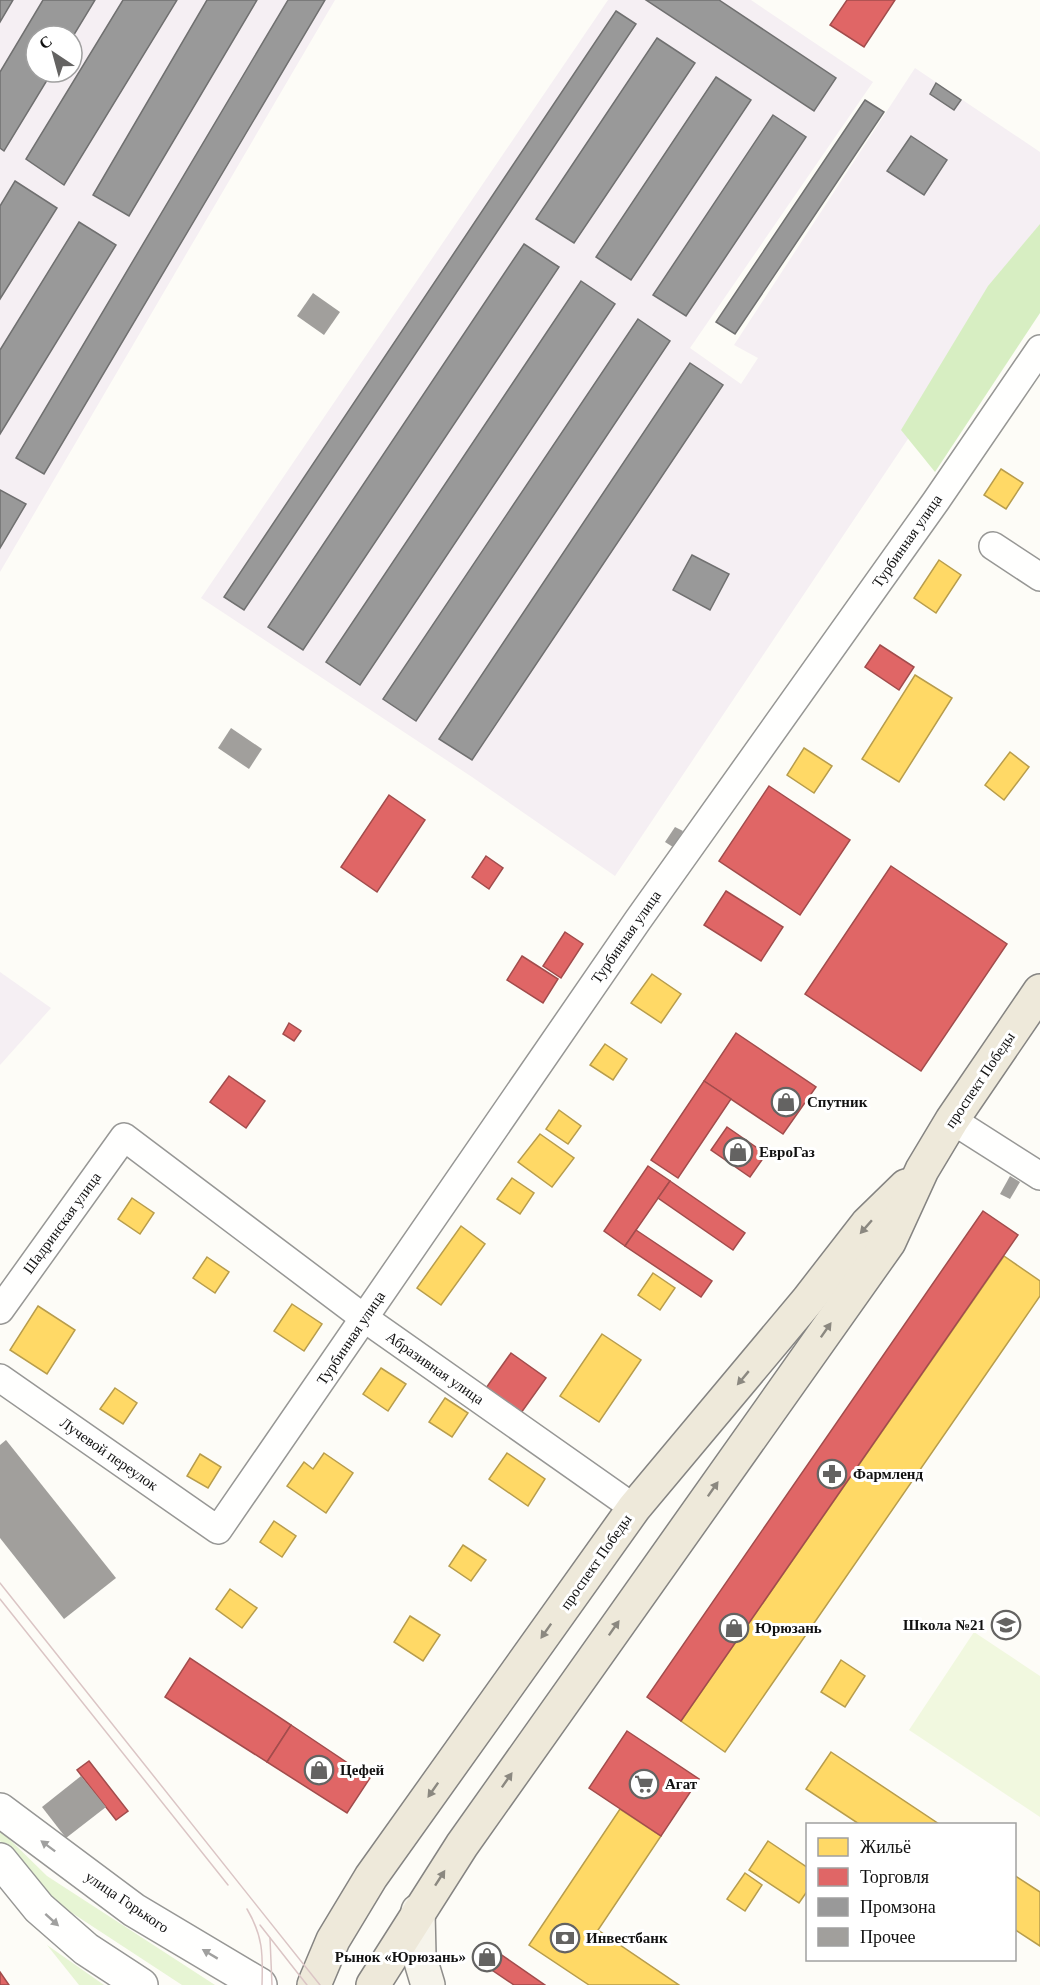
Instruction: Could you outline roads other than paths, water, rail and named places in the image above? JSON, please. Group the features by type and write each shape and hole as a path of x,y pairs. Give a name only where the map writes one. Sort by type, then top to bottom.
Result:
{"main road":[{"name":"проспект Победы","path":"373,1985 418,1911 573,1685 889,1242 922,1170 952,1120 1040,991"},
{"name":"проспект Победы","path":"314,1985 333,1940 371,1877 634,1508 808,1300 867,1224 922,1170"},
{"path":"418,1911 419,1955 428,1985"}],"street":[{"name":"Турбинная улица","path":"218,1530 638,920 936,501 1040,349"},
{"path":"993,546 1040,577"},
{"path":"952,1120 1040,1176"},
{"name":"Абразивная улица","path":"124,1137 364,1318 634,1508"},
{"name":"Шадринская улица","path":"0,1310 124,1137"},
{"name":"Лучевой переулок","path":"0,1378 218,1530"},
{"name":"улица Горького","path":"0,1810 134,1910 260,1985"},
{"path":"0,1860 39,1908 86,1950 140,1984"}],"tram line":[{"path":"0,1583 320,1985"},
{"path":"0,1599 228,1885"},
{"path":"247,1909 261,1946 262,1985"},
{"path":"260,1925 307,1985"},
{"path":"270,1938 272,1985"}],"place":[{"name":"Спутник","path":"786,1102"},
{"name":"ЕвроГаз","path":"738,1152"},
{"name":"Фармленд","path":"832,1474"},
{"name":"Школа №21","path":"1006,1625"},
{"name":"Юрюзань","path":"734,1628"},
{"name":"Цефей","path":"319,1770"},
{"name":"Агат","path":"644,1784"},
{"name":"Инвестбанк","path":"565,1938"},
{"name":"Рынок «Юрюзань»","path":"487,1957"}]}
